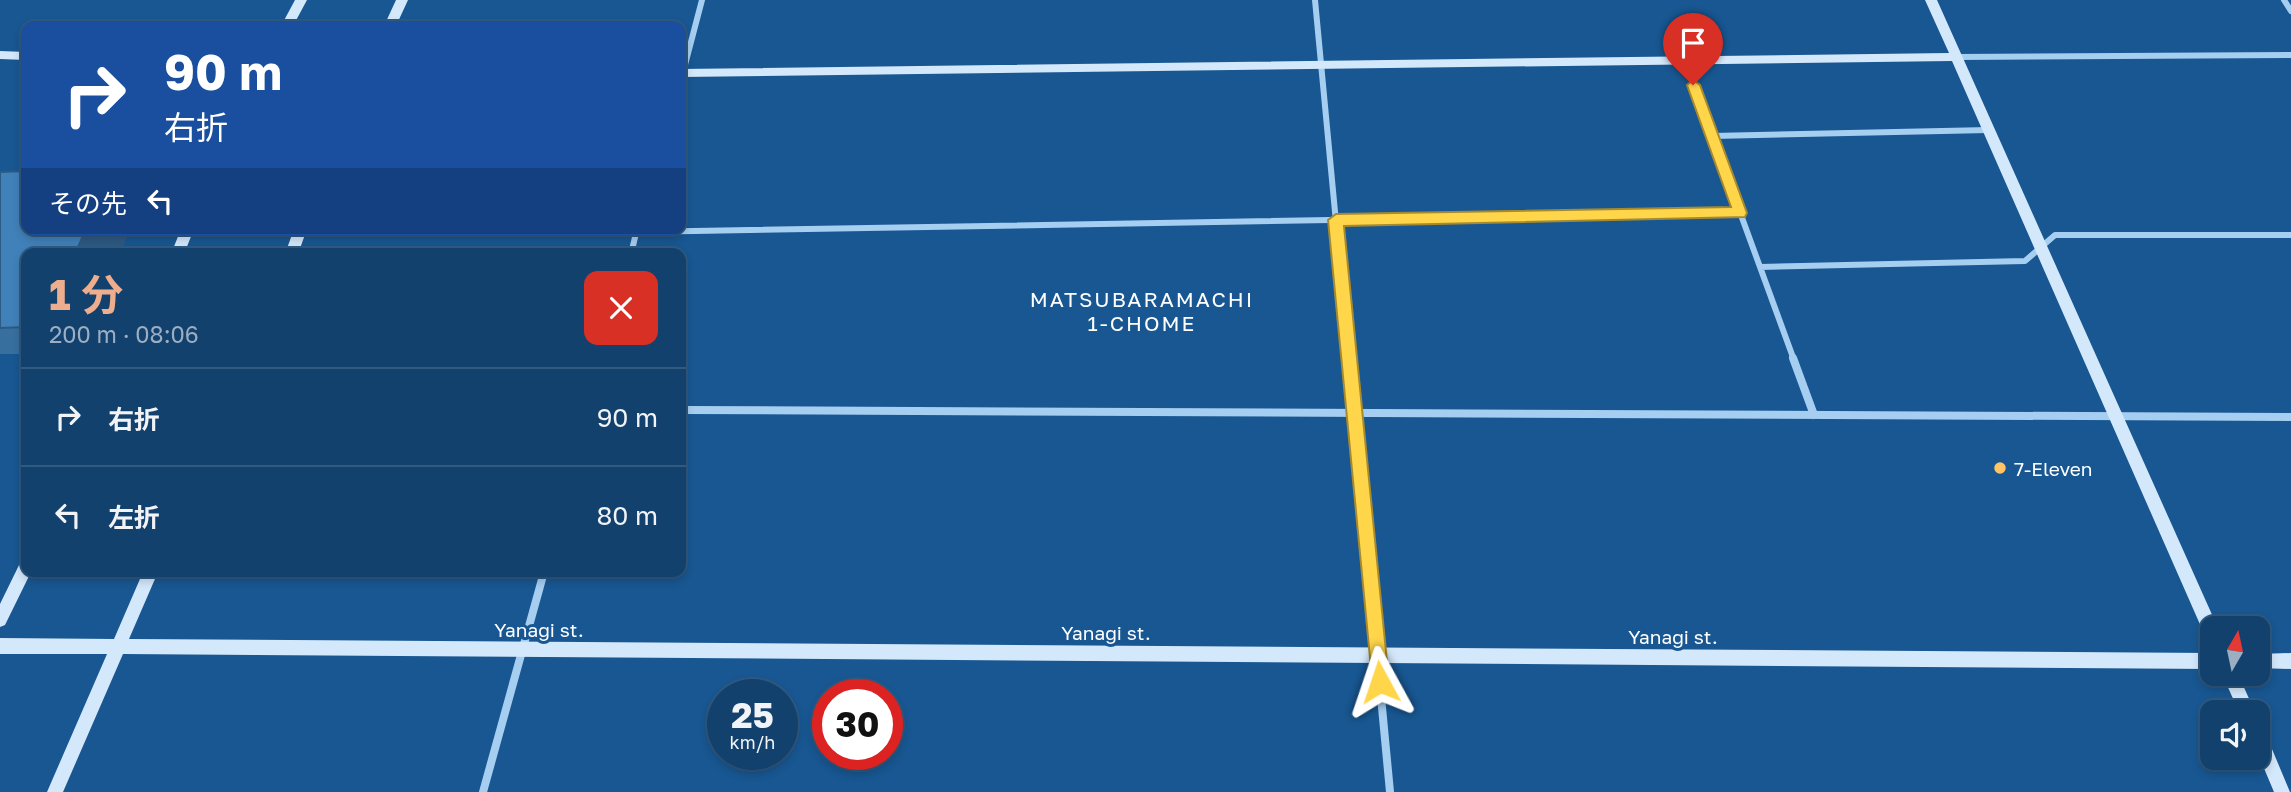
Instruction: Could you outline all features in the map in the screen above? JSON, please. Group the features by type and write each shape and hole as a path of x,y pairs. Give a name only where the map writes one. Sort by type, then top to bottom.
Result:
{"street":[{"path":"290,21 301,0"},
{"path":"392,21 402,0"},
{"path":"686,57 702,0"},
{"path":"1315,0 1390,792"},
{"path":"1931,0 2204,616"},
{"path":"2284,0 2291,11"},
{"path":"686,75 1684,59 2291,54"},
{"path":"0,55 21,56"},
{"path":"1684,59 1814,415"},
{"path":"1712,136 1989,130"},
{"path":"686,230 1740,213"},
{"path":"1760,268 2025,261 2055,235 2291,235"},
{"path":"686,410 2291,418"},
{"path":"0,620 21,576"},
{"path":"55,792 149,577"},
{"path":"483,792 543,577"},
{"name":"Yanagi st.","path":"0,646 2200,661"},
{"path":"2270,661 2291,662"},
{"path":"2270,764 2282,792"}],"building":[{"path":"21,171 21,235 83,235 78,248 21,248 21,327 0,328 0,172"}],"place":[{"name":"7-Eleven","path":"2000,468"}],"district":[{"name":"MATSUBARAMACHI 1-CHOME","path":"1142,311"}],"route":[{"path":"1380,682 1336,220 1740,213 1693,85"}]}
